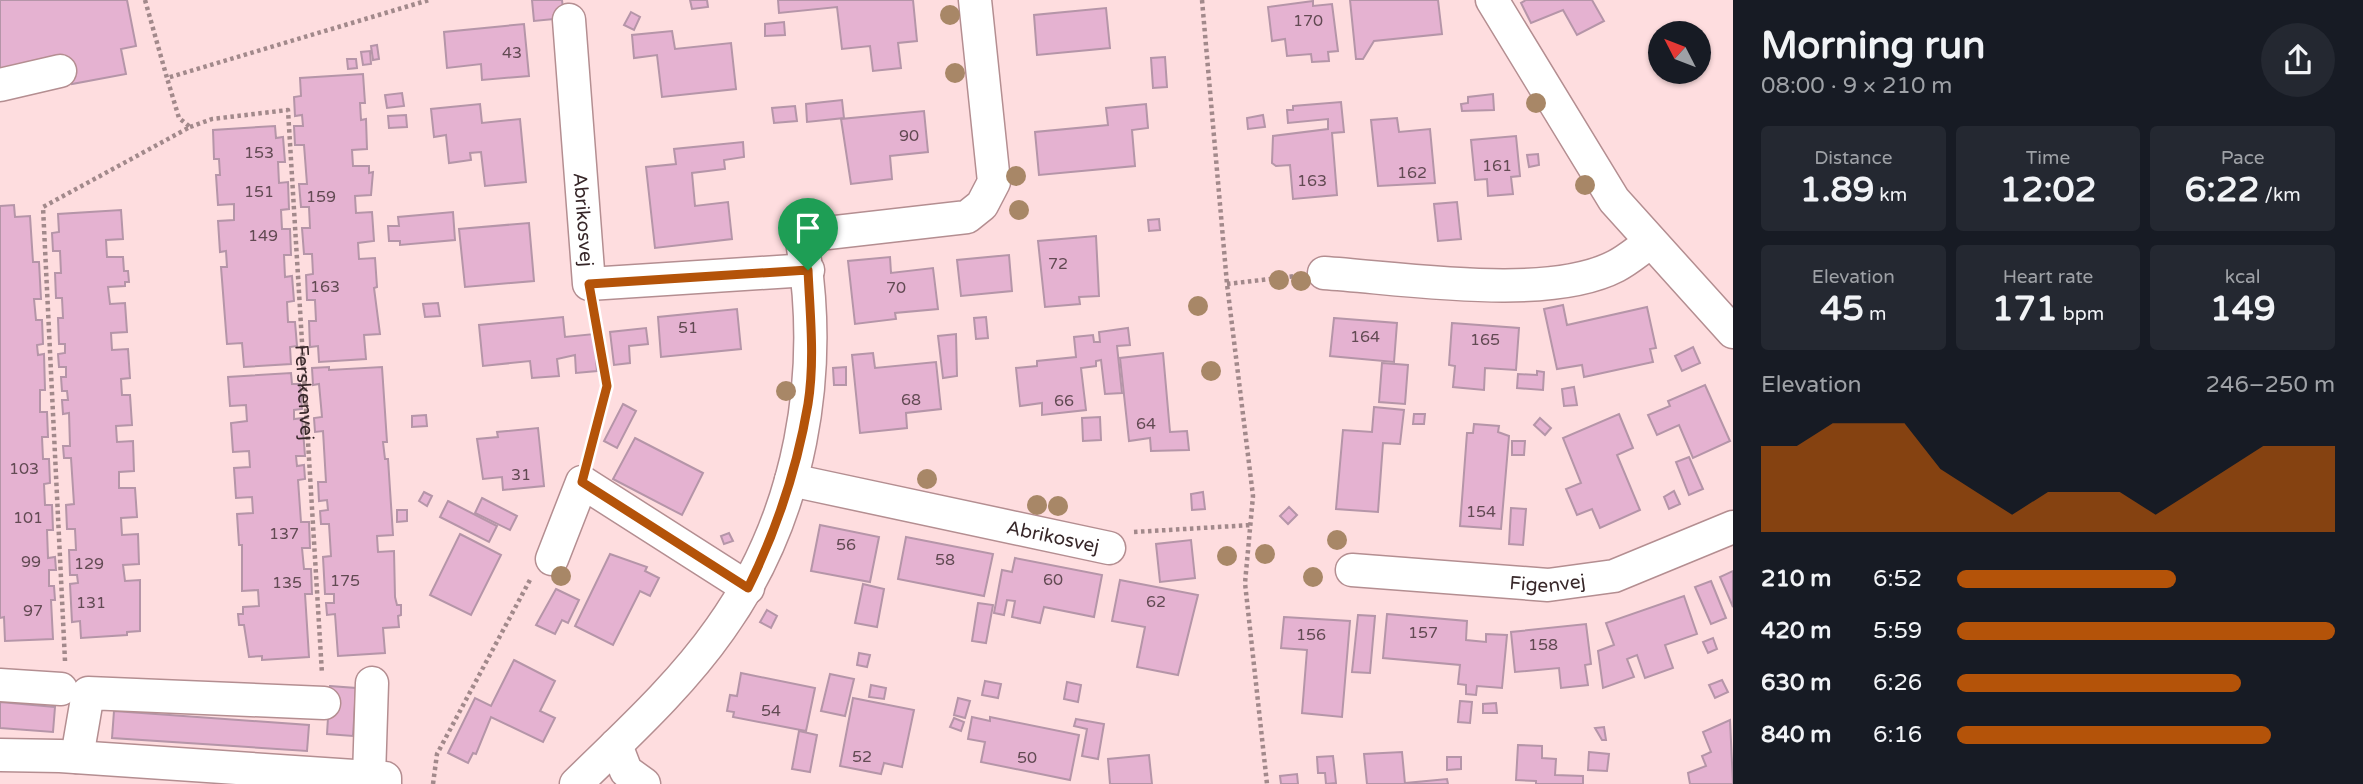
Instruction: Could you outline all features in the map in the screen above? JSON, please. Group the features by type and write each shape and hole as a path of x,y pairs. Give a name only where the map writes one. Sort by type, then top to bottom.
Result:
{"street":[{"path":"576,784 692,665 748,588 773,536 791,480 808,403 812,340 808,270 802,236 967,216 982,205 994,182 975,0"},
{"path":"1492,0 1615,200 1733,332"},
{"name":"Abrikosvej","path":"569,20 589,284 808,270"},
{"path":"0,85 60,71"},
{"path":"1324,273 1520,287 1571,281 1615,267 1651,242"},
{"name":"Abrikosvej","path":"791,480 1109,548"},
{"path":"552,559 582,482 748,588"},
{"name":"Figenvej","path":"1352,570 1548,585 1614,576 1733,527"},
{"path":"0,755 77,757 377,780 372,683"},
{"path":"0,685 61,689"},
{"path":"77,757 88,693 324,703"},
{"path":"616,745 626,771 643,784"}],"path":[{"path":"145,0 179,118 190,127"},
{"path":"167,78 429,0"},
{"path":"1202,0 1227,284 1253,496 1245,583 1267,784"},
{"name":"Ferskenvej","path":"61,689 66,654 43,207 190,127 212,119 288,110 324,703"},
{"path":"1227,284 1324,273"},
{"path":"582,482 607,386 589,284"},
{"path":"1109,548 1119,533 1252,525"},
{"path":"433,784 437,754 537,566 552,559"}],"building":[{"path":"0,0 127,0 136,46 121,49 126,74 72,84 67,59 0,72"},
{"path":"532,0 562,0 564,18 534,21"},
{"path":"690,0 707,0 708,7 692,9"},
{"path":"778,0 913,0 917,41 898,43 901,68 873,71 870,46 842,49 837,7 779,13"},
{"path":"1350,0 1438,0 1442,34 1374,41 1363,59 1356,59"},
{"path":"1526,0 1592,0 1604,21 1577,35 1563,10 1531,23 1521,3"},
{"path":"1313,1 1313,6 1332,4 1338,51 1328,52 1329,61 1312,62 1311,54 1287,56 1285,39 1272,41 1268,7"},
{"path":"1106,8 1110,48 1037,55 1034,15"},
{"path":"631,12 640,17 634,30 624,25"},
{"path":"784,22 785,35 765,36 765,24"},
{"path":"524,24 529,76 482,80 481,64 447,68 444,32"},
{"path":"672,31 675,49 731,43 736,89 662,97 657,55 634,58 632,35"},
{"path":"377,45 379,59 373,60 371,46"},
{"path":"370,51 371,64 363,65 361,52"},
{"path":"1165,57 1167,87 1153,88 1151,58"},
{"path":"347,59 356,59 357,68 348,69"},
{"path":"363,74 365,103 360,103 361,120 366,119 367,149 352,150 353,166 369,166 369,173 373,172 371,195 355,196 356,213 372,212 374,241 358,243 359,259 375,258 377,287 374,288 380,334 364,335 366,359 319,362 318,346 310,347 309,321 316,321 315,300 307,300 306,275 313,274 312,254 304,254 302,228 310,228 309,207 301,207 299,184 307,184 304,145 295,145 294,126 303,126 302,115 295,116 294,97 301,96 300,78"},
{"path":"402,93 404,106 387,108 385,95"},
{"path":"1493,94 1494,110 1462,111 1461,104 1468,103 1468,97"},
{"path":"842,100 844,118 807,122 806,104"},
{"path":"1341,102 1344,132 1332,133 1337,195 1293,199 1290,165 1276,166 1272,163 1273,136 1328,129 1328,119 1288,123 1287,110 1293,110 1293,106"},
{"path":"480,104 482,123 520,119 526,182 485,186 481,152 470,153 471,160 449,163 446,135 434,137 431,109"},
{"path":"1146,104 1148,128 1132,130 1135,166 1039,175 1035,132 1108,125 1106,108"},
{"path":"795,106 797,121 774,123 772,108"},
{"path":"924,111 928,152 890,156 892,179 851,184 841,119"},
{"path":"406,115 407,127 389,128 388,116"},
{"path":"1263,115 1265,127 1248,129 1247,118"},
{"path":"1397,118 1399,132 1430,129 1435,183 1378,186 1371,120"},
{"path":"275,126 276,138 283,137 285,162 278,162 279,183 288,182 289,209 281,210 282,229 290,229 291,255 284,255 285,277 292,276 294,301 287,302 288,322 295,322 297,346 290,347 291,364 244,367 242,343 227,344 221,267 227,267 226,251 220,252 218,221 234,220 234,204 218,205 216,175 220,175 219,159 214,159 213,130"},
{"path":"1516,136 1520,176 1511,177 1513,194 1488,196 1487,179 1475,180 1471,140"},
{"path":"743,142 744,157 724,160 725,169 692,173 695,206 728,202 732,239 655,248 646,167 676,164 674,149"},
{"path":"1538,154 1539,165 1529,167 1527,155"},
{"path":"1457,202 1461,239 1438,241 1434,204"},
{"path":"14,205 15,217 30,216 33,262 39,262 41,299 34,299 36,320 42,320 43,344 37,345 38,355 44,354 45,390 40,390 40,412 47,412 48,437 42,437 43,459 49,459 50,483 44,484 45,505 52,505 53,530 47,530 48,558 55,557 56,570 49,570 49,586 54,586 55,600 51,600 53,639 5,641 4,617 0,618 0,206"},
{"path":"121,210 123,239 106,240 107,257 123,257 124,271 128,271 129,282 125,282 125,286 108,287 110,304 125,303 127,332 111,333 112,350 128,349 130,378 121,379 122,395 130,395 132,425 116,426 117,442 133,441 134,471 119,472 119,488 135,488 137,517 121,518 122,535 138,534 139,564 123,565 125,581 140,580 140,631 127,632 127,635 81,638 80,621 72,622 70,584 78,583 77,575 70,575 69,550 76,550 75,529 67,529 66,505 74,504 71,458 64,458 63,446 70,446 69,413 63,414 62,400 68,400 67,391 62,391 61,377 66,377 66,367 59,367 58,354 65,353 65,344 59,344 58,318 63,318 62,298 56,298 55,273 61,273 60,251 53,251 52,233 59,232 58,214"},
{"path":"453,212 455,240 400,245 400,241 389,241 388,226 399,226 398,217"},
{"path":"1159,219 1160,230 1149,231 1148,220"},
{"path":"529,223 534,281 465,287 459,229"},
{"path":"1096,236 1099,296 1079,297 1080,304 1045,307 1038,241"},
{"path":"1009,255 1012,291 961,296 957,260"},
{"path":"890,257 891,273 933,268 938,309 895,313 896,319 855,324 848,261"},
{"path":"438,303 440,316 425,317 423,304"},
{"path":"1563,305 1567,325 1647,307 1656,348 1650,349 1653,362 1584,377 1582,365 1557,369 1544,309"},
{"path":"737,309 741,349 661,357 658,317"},
{"path":"563,317 565,337 594,334 597,371 576,373 575,355 557,359 559,376 532,378 530,361 483,366 479,325"},
{"path":"986,317 988,338 976,339 974,318"},
{"path":"1334,318 1397,323 1394,362 1330,356"},
{"path":"1452,323 1519,328 1516,370 1485,368 1484,390 1453,387 1455,366 1449,365"},
{"path":"646,328 648,344 629,346 630,363 614,365 610,332"},
{"path":"1128,328 1130,345 1117,346 1122,393 1105,394 1101,360 1096,361 1096,366 1081,368 1086,410 1042,415 1042,403 1020,406 1016,368 1037,366 1037,361 1076,357 1074,337 1093,335 1094,342 1100,342 1099,332"},
{"path":"956,334 957,376 943,378 938,336"},
{"path":"1693,347 1700,363 1682,371 1675,356"},
{"path":"873,353 875,368 936,362 941,409 906,413 907,428 860,433 852,355"},
{"path":"1163,353 1170,432 1187,431 1189,450 1151,451 1150,438 1129,441 1120,358"},
{"path":"1382,363 1408,365 1405,404 1379,402"},
{"path":"329,367 329,370 382,367 387,442 383,442 385,459 388,459 393,535 377,536 378,552 394,551 395,597 397,605 401,605 399,627 383,628 385,653 338,656 335,614 327,615 326,603 334,603 334,594 325,594 323,557 331,556 329,524 321,524 320,511 328,510 327,500 319,501 318,482 326,482 323,431 315,432 314,418 322,417 319,384 313,385 312,368"},
{"path":"846,367 846,385 834,385 833,368"},
{"path":"1537,371 1544,372 1543,390 1517,388 1518,374 1537,375"},
{"path":"291,373 292,384 300,384 302,409 294,410 294,419 302,418 305,456 296,456 297,466 304,465 305,479 298,480 301,522 309,522 310,548 302,548 304,569 311,569 312,594 305,594 309,657 262,660 262,656 249,657 244,625 239,625 238,614 243,614 243,607 259,606 258,590 242,591 242,545 239,545 237,514 253,513 252,497 236,498 234,468 250,467 249,451 233,452 231,423 247,421 246,405 230,406 228,377"},
{"path":"1705,385 1730,441 1693,458 1679,425 1657,435 1648,415 1670,406 1668,401"},
{"path":"1574,387 1577,405 1564,406 1562,389"},
{"path":"623,404 636,411 617,448 604,441"},
{"path":"1374,407 1404,410 1400,444 1383,443 1378,512 1336,509 1343,430 1372,432"},
{"path":"1414,414 1425,414 1424,424 1413,424"},
{"path":"1619,414 1633,448 1617,455 1640,510 1600,528 1592,509 1577,515 1566,489 1581,483 1563,438"},
{"path":"426,415 427,426 412,427 412,416"},
{"path":"1100,417 1101,440 1083,441 1082,418"},
{"path":"1540,418 1551,428 1545,435 1534,425"},
{"path":"1474,424 1499,426 1498,432 1509,436 1501,529 1460,526 1467,433 1473,433"},
{"path":"538,428 544,486 503,490 502,477 483,479 477,439 498,437 497,432"},
{"path":"635,438 703,473 682,515 613,479"},
{"path":"1512,441 1525,441 1524,455 1512,455"},
{"path":"1689,457 1703,489 1689,495 1676,462"},
{"path":"1674,491 1680,504 1669,509 1664,497"},
{"path":"424,492 432,496 427,506 419,501"},
{"path":"1203,492 1205,509 1192,510 1191,494"},
{"path":"482,498 517,516 510,530 475,513"},
{"path":"448,501 497,526 489,542 440,517"},
{"path":"1289,507 1297,515 1288,524 1280,516"},
{"path":"1511,508 1526,509 1523,545 1509,544"},
{"path":"397,510 407,510 407,521 397,522"},
{"path":"820,525 879,537 870,582 811,571"},
{"path":"729,533 733,541 724,544 721,536"},
{"path":"460,534 501,555 471,615 430,595"},
{"path":"906,537 993,554 984,596 898,579"},
{"path":"1191,540 1195,578 1160,582 1156,544"},
{"path":"610,554 647,567 645,571 659,578 650,596 640,591 613,645 575,626"},
{"path":"1015,558 1102,575 1094,617 1044,607 1040,623 1012,617 1015,601 1007,600 1004,615 994,613 1002,570 1012,572"},
{"path":"1733,571 1733,607 1720,577"},
{"path":"1120,580 1198,595 1178,675 1137,667 1145,627 1112,621"},
{"path":"1711,581 1726,618 1711,624 1695,587"},
{"path":"863,584 884,589 877,627 855,623"},
{"path":"556,589 579,600 568,623 562,620 555,634 536,625"},
{"path":"1684,596 1697,634 1665,645 1673,668 1645,678 1637,655 1627,659 1634,677 1603,688 1598,651 1614,645 1606,623"},
{"path":"978,603 993,605 986,643 972,641"},
{"path":"767,610 777,616 771,628 760,622"},
{"path":"1387,614 1467,621 1466,640 1486,642 1486,634 1507,635 1502,688 1477,686 1476,695 1466,694 1466,685 1458,684 1460,665 1383,658"},
{"path":"1358,615 1375,616 1370,673 1352,672"},
{"path":"1284,617 1350,621 1342,717 1302,713 1307,650 1281,648"},
{"path":"1586,624 1591,664 1585,665 1588,685 1561,688 1559,668 1515,672 1511,632"},
{"path":"1713,638 1717,649 1708,653 1703,642"},
{"path":"859,653 870,655 867,667 857,665"},
{"path":"514,660 555,681 540,711 555,718 543,742 491,717 476,754 473,753 468,763 448,753 475,698 491,706"},
{"path":"741,673 815,688 806,731 733,717 734,712 727,711 730,695 737,696"},
{"path":"830,674 854,679 845,716 821,711"},
{"path":"1722,680 1728,692 1715,698 1709,685"},
{"path":"985,681 1001,684 998,698 982,695"},
{"path":"1067,682 1081,685 1078,702 1064,699"},
{"path":"871,685 886,688 884,699 869,697"},
{"path":"330,686 356,688 353,736 327,734"},
{"path":"853,698 914,710 902,767 884,763 881,774 840,766"},
{"path":"958,698 970,701 965,718 954,715"},
{"path":"1460,701 1472,702 1470,723 1458,722"},
{"path":"0,702 55,707 53,732 0,728"},
{"path":"1496,703 1497,713 1483,713 1483,704"},
{"path":"114,711 309,725 307,751 112,738"},
{"path":"972,717 990,721 990,717 1079,735 1070,780 981,762 985,742 968,739"},
{"path":"954,718 964,722 961,731 950,727"},
{"path":"1076,719 1104,724 1098,759 1082,756 1087,729 1074,726"},
{"path":"1730,720 1733,784 1690,784 1688,773 1706,766 1702,756 1711,752 1703,732"},
{"path":"1604,727 1606,740 1602,740 1595,728"},
{"path":"799,731 817,735 810,772 792,769"},
{"path":"1518,745 1542,746 1542,758 1556,759 1555,775 1583,776 1583,784 1536,784 1536,781 1516,780"},
{"path":"1402,752 1405,784 1367,784 1364,754"},
{"path":"1589,752 1609,754 1607,771 1588,770"},
{"path":"1149,755 1152,784 1110,784 1108,759"},
{"path":"1333,756 1336,783 1326,784 1325,773 1318,773 1317,757"},
{"path":"1447,757 1461,757 1461,769 1447,770"},
{"path":"1297,774 1298,784 1281,784 1280,776"},
{"path":"1447,779 1448,784 1406,784 1406,783"}],"route":[{"path":"808,270 812,340 808,403 791,480 773,536 748,588 582,482 607,386 589,284 808,270"}]}
